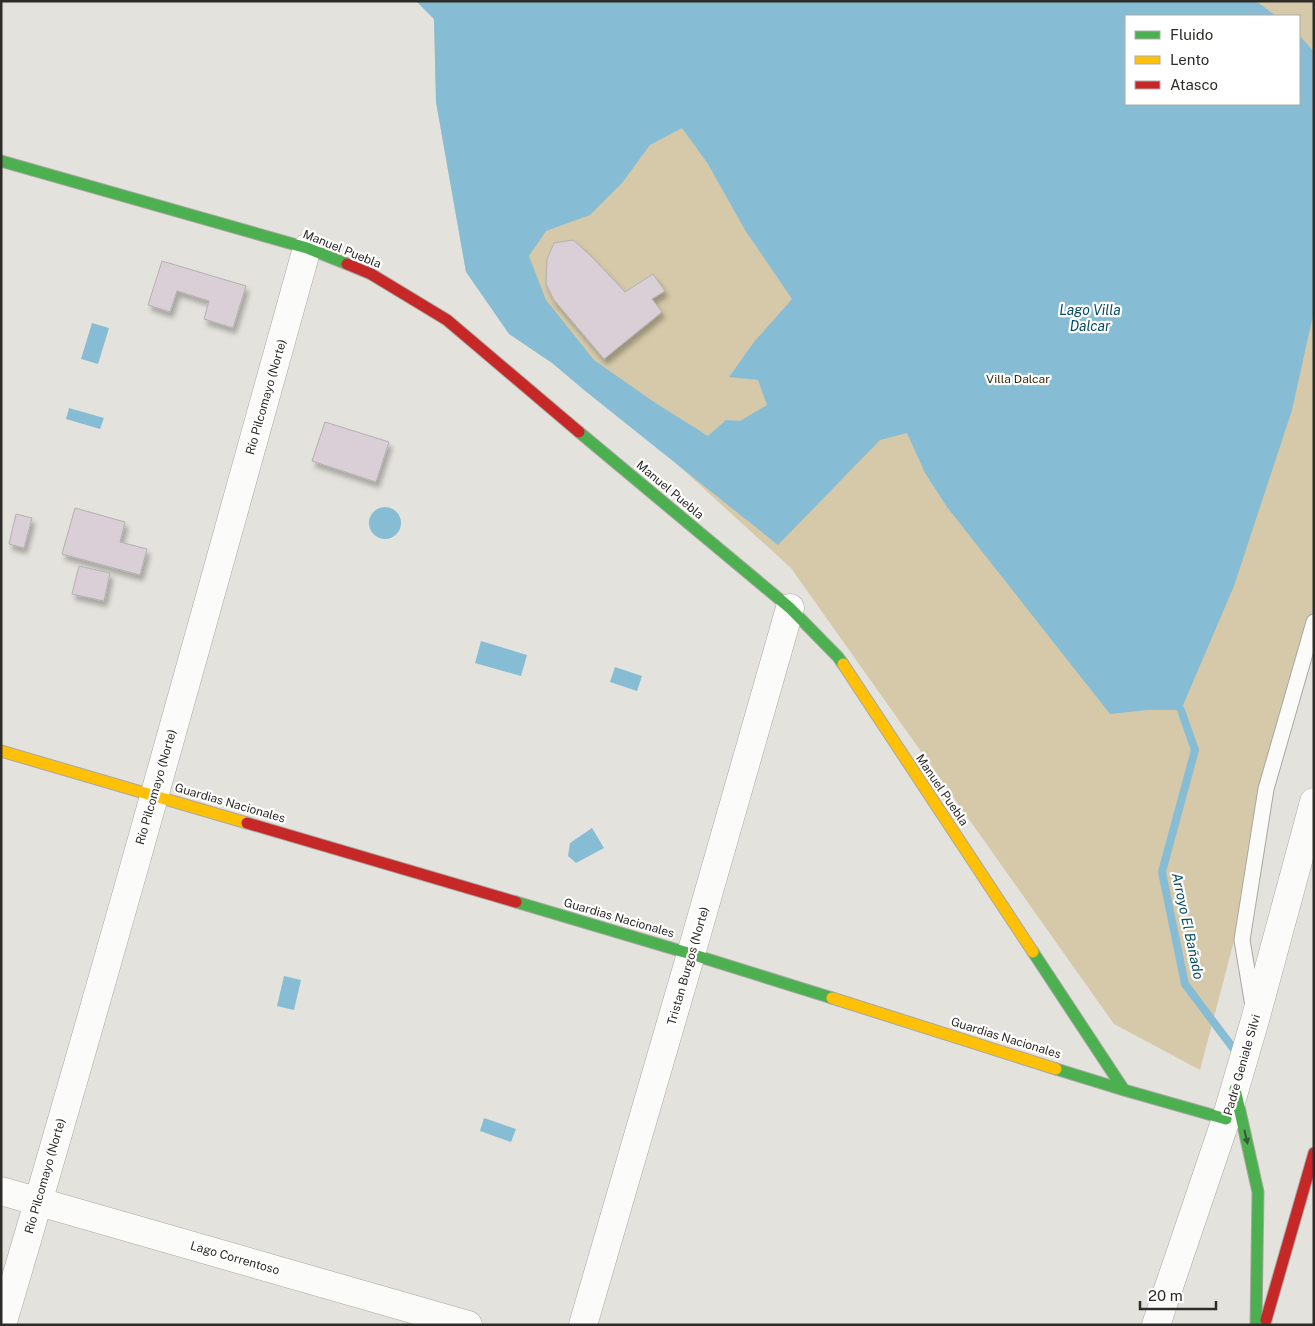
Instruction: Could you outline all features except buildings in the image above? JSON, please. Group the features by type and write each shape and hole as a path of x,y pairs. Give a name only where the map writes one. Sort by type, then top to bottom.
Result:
{"main road":[{"name":"Manuel Puebla","path":"1,162 308,248 371,274 447,320 790,608 838,658 1124,1090"},
{"name":"Guardias Nacionales","path":"1,751 692,954 1124,1090 1226,1119"},
{"path":"1235,1089 1258,1192 1256,1325"},
{"path":"1264,1325 1314,1153"}],"street":[{"name":"Río Pilcomayo (Norte)","path":"2,1325 308,248"},
{"name":"Tristan Burgos (Norte)","path":"583,1325 692,954 790,608"},
{"name":"Padre Geniale Silvi","path":"1156,1325 1226,1119 1314,802"},
{"name":"Lago Correntoso","path":"1,1191 468,1325"}],"lane":[{"path":"1255,1020 1242,940 1266,789 1314,622"}],"green space":[{"name":"Lago Villa Dalcar","path":"416,1 1314,1 1314,637 1200,1070 1114,1024 791,568 466,272 436,102 434,19"}],"water":[{"name":"Lago Villa Dalcar","path":"416,1 1256,1 1275,15 1125,15 1125,105 1300,105 1300,36 1314,52 1314,311 1292,410 1234,586 1181,710 1148,710 1110,714 947,507 925,473 907,433 880,440 778,545 552,363 509,334 466,272 436,102 434,19","holes":["682,128 708,164 745,230 792,299 754,342 729,377 758,380 767,405 740,421 726,420 708,436 654,402 594,360 546,300 529,256 546,231 590,215 622,183 650,145"]},
{"path":"92,323 109,328 98,364 81,359"},
{"path":"69,408 104,418 100,429 66,419"},
{"path":"385,507 391,508 396,512 400,517 400,529 396,534 391,538 385,539 379,538 374,534 370,529 369,523 370,517 374,512 379,508"},
{"path":"481,641 527,655 521,676 475,663"},
{"path":"615,667 642,676 637,691 610,682"},
{"path":"592,828 604,848 576,863 568,856 570,843"},
{"path":"284,976 301,980 294,1010 277,1006"},
{"path":"484,1118 516,1129 511,1142 480,1131"}],"waterway":[{"name":"Arroyo El Bañado","path":"1181,710 1195,750 1162,872 1185,984 1233,1048"}],"traffic: fast":[{"path":"1,161 307,248 347,264"},
{"path":"579,432 790,608 843,664"},
{"path":"516,902 832,998"},
{"path":"1033,952 1124,1090"},
{"path":"1056,1069 1226,1119"},
{"path":"1235,1089 1258,1192 1256,1325"}],"traffic: slow":[{"path":"843,664 1033,952"},
{"path":"1,751 247,823"},
{"path":"832,998 1056,1069"}],"traffic: jam":[{"path":"347,264 371,274 447,320 579,432"},
{"path":"247,823 516,902"},
{"path":"1266,1320 1314,1153"}],"park label":[{"name":"Villa Dalcar","path":"1018,379"}]}
